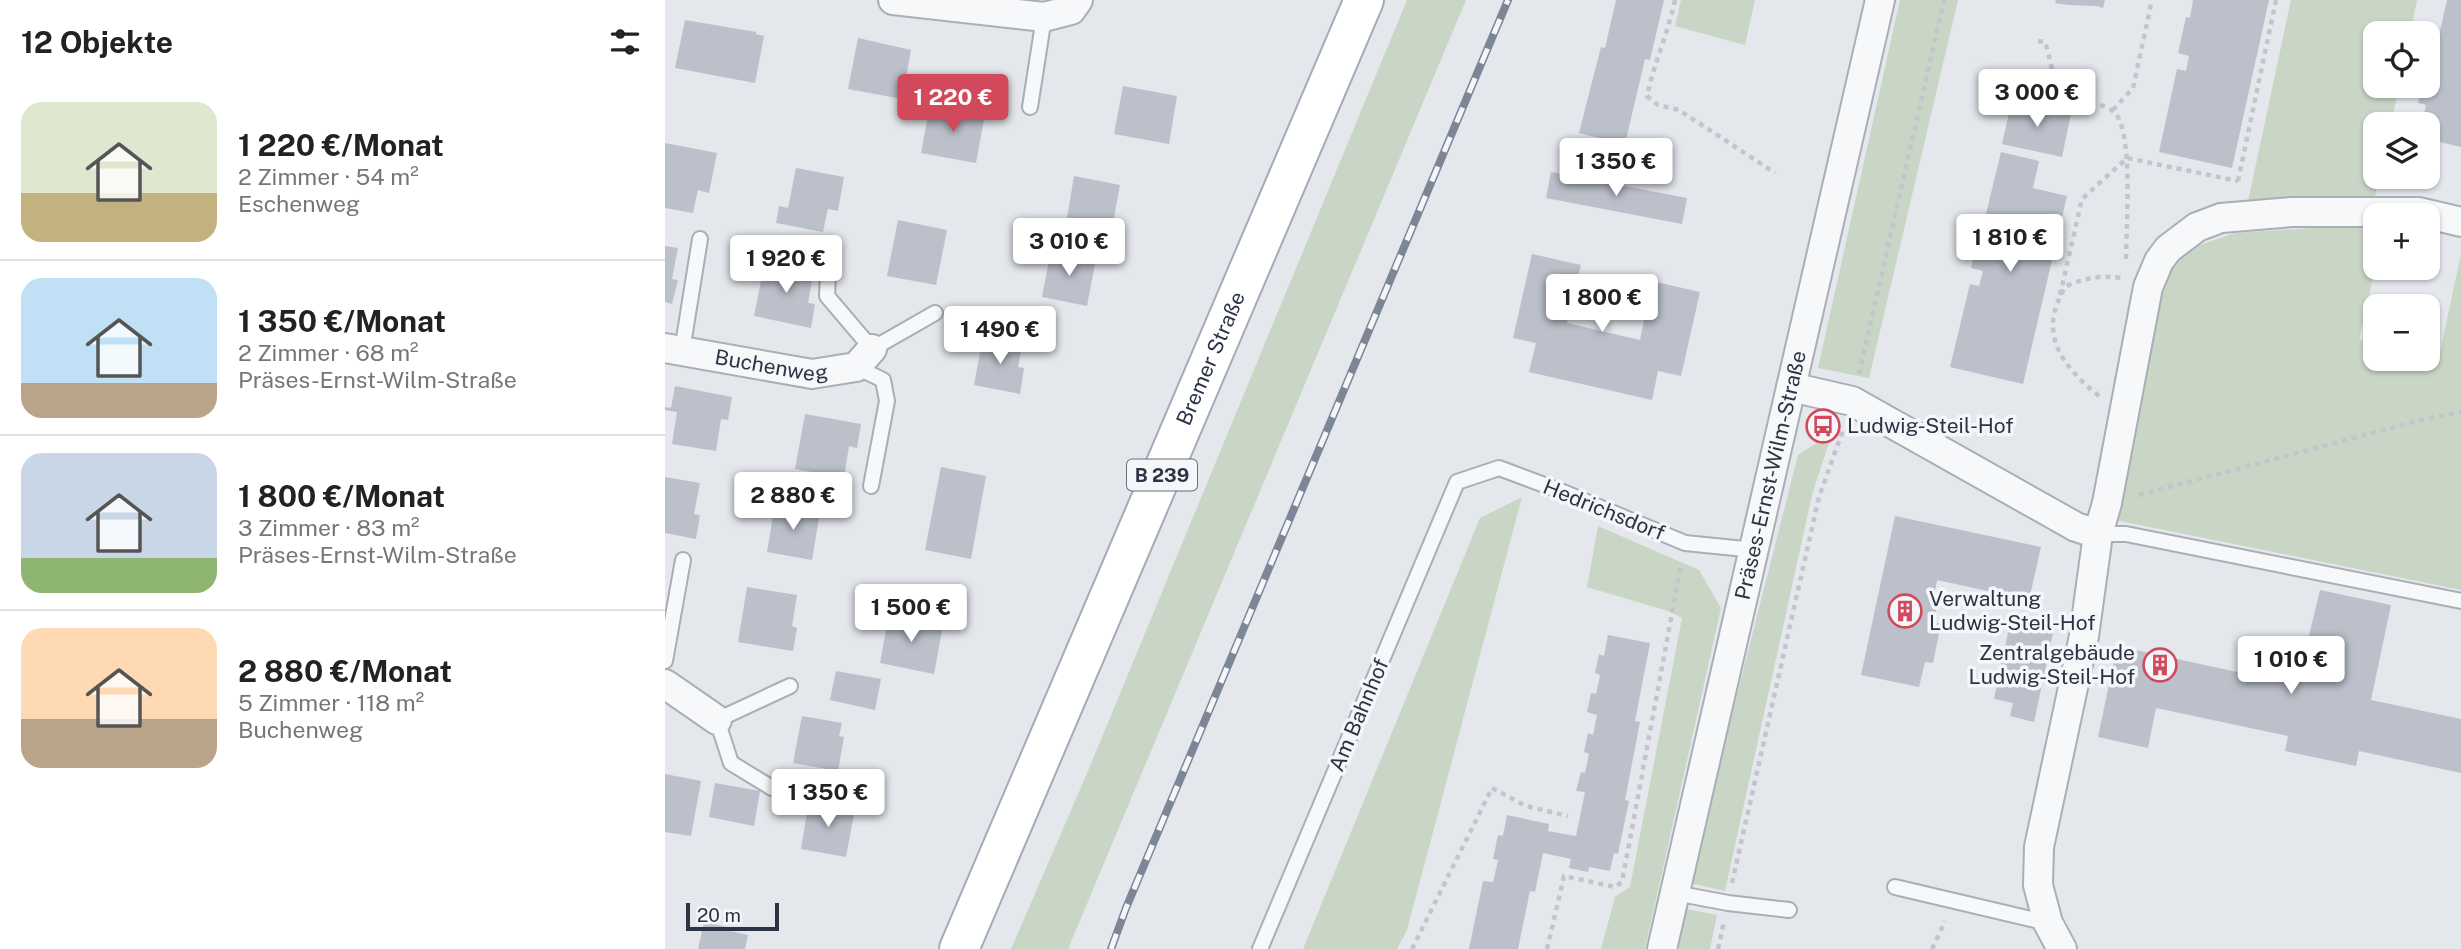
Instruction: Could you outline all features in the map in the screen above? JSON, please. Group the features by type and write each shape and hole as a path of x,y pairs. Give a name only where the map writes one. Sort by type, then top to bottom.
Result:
{"main road":[{"name":"Bremer Straße","path":"959,949 1364,0"}],"street":[{"path":"893,0 1044,17 1071,10 1078,0"},
{"name":"Präses-Ernst-Wilm-Straße","path":"1663,949 1880,0"},
{"path":"2062,949 2048,923 2038,885 2039,847 2084,636 2098,534 2108,503 2123,417 2138,281 2168,249 2211,220 2292,212 2419,212 2445,216 2461,222"},
{"name":"Buchenweg","path":"673,350 811,374 864,358"},
{"path":"1791,387 1853,401 2076,527 2098,534"},
{"path":"665,684 717,720"}],"lane":[{"path":"1030,107 1044,17"},
{"path":"673,350 700,239"},
{"path":"828,273 827,296 864,358 883,380 887,401 871,486"},
{"path":"864,358 935,313"},
{"name":"Hedrichsdorf","path":"1457,482 1499,468 1685,543 1755,550"},
{"name":"Am Bahnhof","path":"1260,949 1457,482"},
{"path":"2098,534 2126,534 2461,601"},
{"path":"665,661 683,560"},
{"path":"772,788 730,763 717,720 790,686"},
{"path":"1895,887 2048,923"},
{"path":"1675,893 1789,910"}],"path":[{"path":"1675,0 1656,65 1652,70 1647,96 1658,105 1679,110 1775,173"},
{"path":"1718,949 1819,497 1853,401 1944,0"},
{"path":"2113,110 2133,88 2152,0"},
{"path":"2232,217 2276,0"},
{"path":"2038,41 2045,42 2052,59 2054,77 2061,89 2075,98 2113,110 2119,118 2124,132 2138,281 2097,276 2066,286 2060,295"},
{"path":"2127,158 2238,181"},
{"path":"2123,417 2068,368 2056,349 2053,331 2081,199 2127,158"},
{"path":"2108,503 2425,419 2461,412"},
{"path":"1547,949 1564,876 1615,887 1622,882 1685,543"},
{"path":"1412,949 1492,788 1526,806 1568,816"},
{"path":"1932,949 1944,926 1949,900"}],"green space":[{"path":"1407,0 1466,0 1068,949 1011,949 1088,771"},
{"path":"1681,0 1755,0 1745,45 1675,26"},
{"path":"1900,0 1958,0 1869,378 1818,368"},
{"path":"2291,0 2417,0 2413,21 2363,21 2363,98 2396,98 2394,112 2363,112 2363,189 2377,189 2374,202 2247,206"},
{"path":"2363,225 2363,280 2372,280 2369,294 2363,294 2363,322 2359,340 2363,341 2363,371 2440,371 2440,352 2461,254 2461,590 2115,520 2165,277 2172,261 2188,249 2235,233"},
{"path":"1832,433 1812,495 1725,891 1689,883 1798,455"},
{"path":"1522,497 1407,930 1397,949 1303,949 1480,518"},
{"path":"1598,526 1699,570 1721,608 1645,949 1601,949 1615,897 1630,887 1682,618 1668,611 1587,587"},
{"path":"1681,908 1717,915 1710,949 1673,949"}],"building":[{"path":"1616,0 1664,0 1650,60 1645,59 1625,144 1579,133 1601,47 1605,48"},
{"path":"2056,0 2105,0 2103,8 2055,3"},
{"path":"2193,0 2269,0 2232,168 2159,152 2177,69 2186,71 2189,56 2178,53 2186,17 2190,18"},
{"path":"2447,0 2461,0 2461,147 2440,142 2440,112 2425,112 2426,105 2418,103 2419,98 2440,98 2440,31"},
{"path":"685,20 756,32 764,36 755,83 675,68"},
{"path":"858,38 911,50 902,99 848,89"},
{"path":"1123,86 1177,96 1169,144 1114,134"},
{"path":"2012,100 2071,114 2062,157 2002,144"},
{"path":"930,104 985,114 976,163 921,153"},
{"path":"665,143 717,153 709,193 698,190 693,213 665,208"},
{"path":"2001,152 2039,161 2033,188 2067,196 2023,384 1950,367 1970,284 1979,286 1983,271 1971,268 1979,233 1991,235 1994,220 1985,218"},
{"path":"796,168 844,177 838,211 828,209 823,232 776,223 779,206 788,208"},
{"path":"1551,172 1687,198 1682,224 1546,198"},
{"path":"1074,176 1120,185 1111,233 1066,224"},
{"path":"898,220 947,230 936,285 887,276"},
{"path":"665,246 678,248 672,279 678,280 672,304 665,302"},
{"path":"1051,250 1096,259 1087,306 1042,297"},
{"path":"1532,254 1581,265 1567,323 1640,340 1652,281 1700,292 1681,376 1658,371 1652,400 1529,372 1536,343 1513,338"},
{"path":"765,261 814,270 808,303 815,304 811,328 754,316"},
{"path":"983,337 1022,345 1018,367 1024,368 1020,394 974,385"},
{"path":"675,386 732,397 728,420 721,419 716,451 672,444 677,412 665,410 665,407 671,408"},
{"path":"805,414 861,424 857,448 849,446 844,478 795,469"},
{"path":"941,467 986,476 971,559 925,550"},
{"path":"665,477 700,483 694,514 700,515 696,539 665,533"},
{"path":"775,504 820,512 812,560 767,552"},
{"name":"Verwaltung Ludwig-Steil-Hof","path":"1895,516 2041,547 2029,600 1937,580 1934,596 1939,599 1933,622 1941,624 1933,663 1925,662 1919,687 1861,675"},
{"path":"747,587 797,595 792,626 797,628 793,651 738,642"},
{"name":"Zentralgebäude Ludwig-Steil-Hof","path":"2320,590 2391,605 2371,700 2461,719 2461,773 2359,751 2356,766 2285,751 2288,736 2156,708 2148,748 2098,737 2117,646 2297,685"},
{"path":"889,614 943,625 934,674 880,663"},
{"path":"2010,623 2053,633 2034,722 2010,716 2013,703 1994,699"},
{"path":"1608,635 1650,643 1635,721 1640,722 1625,800 1629,801 1618,854 1614,853 1610,871 1589,867 1588,872 1569,868 1571,859 1543,853 1535,892 1530,891 1518,949 1469,949 1483,881 1493,882 1498,860 1493,859 1498,835 1503,836 1507,815 1549,824 1548,831 1576,836 1585,792 1576,791 1581,772 1585,773 1589,754 1584,752 1588,733 1593,735 1597,715 1587,712 1591,693 1596,694 1600,675 1595,673 1599,654 1604,656"},
{"path":"836,671 881,679 875,710 830,700"},
{"path":"802,716 842,723 839,736 844,737 838,771 793,763"},
{"path":"665,774 701,781 691,836 665,832"},
{"path":"715,783 760,791 754,826 709,817"},
{"path":"809,800 855,809 846,857 801,849"},
{"path":"704,922 732,928 731,931 748,935 745,949 698,949"}],"railway":[{"path":"1111,949 1508,0"}],"place":[{"name":"Ludwig-Steil-Hof","path":"1823,426"},
{"name":"Verwaltung Ludwig-Steil-Hof","path":"1905,611"},
{"name":"Zentralgebäude Ludwig-Steil-Hof","path":"2160,665"}]}
